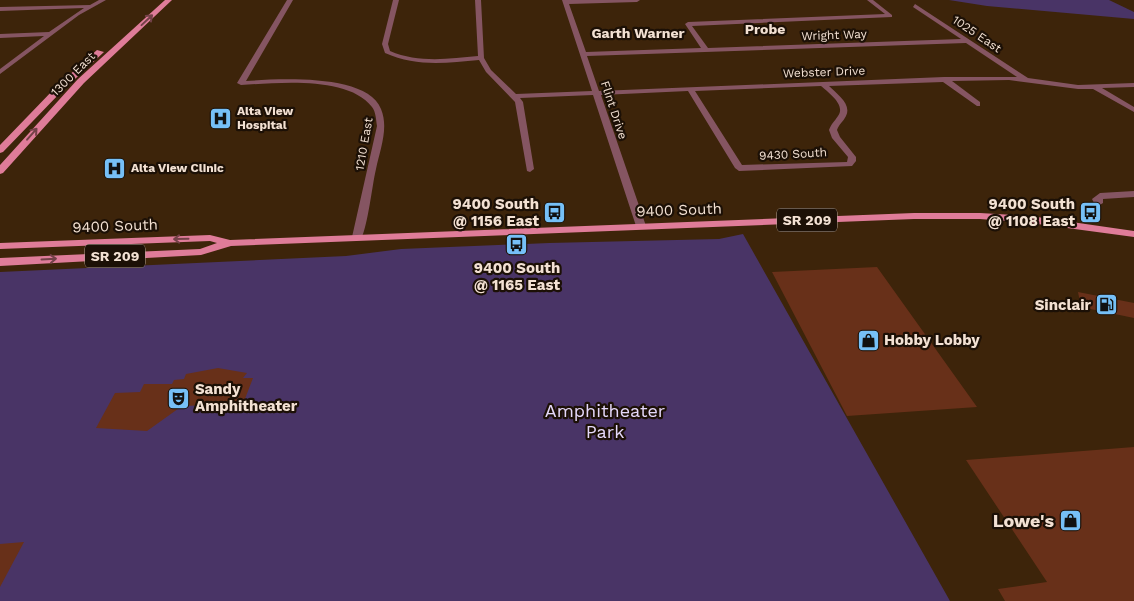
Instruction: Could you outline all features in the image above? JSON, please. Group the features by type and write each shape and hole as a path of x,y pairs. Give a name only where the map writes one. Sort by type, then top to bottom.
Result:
{"main road":[{"name":"1300 East","path":"0,150 58,90 157,0"},
{"name":"1300 East","path":"0,171 81,81 169,0"},
{"name":"9400 South","path":"0,262 201,252 230,243 956,215 1046,221 1132,235"},
{"name":"9400 South","path":"0,246 210,238 230,243"}],"street":[{"path":"0,72 77,14 103,0"},
{"name":"1210 East","path":"290,0 241,82 286,81 334,84 360,92 377,106 381,115 381,126 357,238"},
{"path":"396,0 385,48 393,55 422,61 481,58"},
{"path":"478,0 481,58 488,71 515,96 521,110 530,168"},
{"path":"566,1 636,0"},
{"path":"706,50 688,24 890,16 870,0"},
{"name":"Flint Drive","path":"566,1 641,226"},
{"path":"0,9 92,6"},
{"name":"1025 East","path":"916,6 1026,80"},
{"path":"0,36 50,34"},
{"name":"Wright Way","path":"583,54 966,41"},
{"name":"Webster Drive","path":"515,96 997,78 1064,86 1134,86"},
{"path":"944,79 977,104"},
{"name":"9430 South","path":"690,89 739,168 849,164 852,158 836,138 833,130 844,113 843,105 823,84"},
{"path":"1094,87 1134,110"},
{"path":"1098,202 1097,199 1100,196 1134,194"}],"green space":[{"path":"949,0 1109,0 1134,12 1134,19 987,6"},
{"name":"Amphitheater Park","path":"743,234 950,601 0,601 0,272 346,256 401,249 719,239"}],"building":[{"name":"Hobby Lobby","path":"877,267 977,407 847,416 772,272"},
{"name":"Sinclair","path":"1078,292 1134,303 1134,318 1081,307"},
{"name":"Sandy Amphitheater","path":"218,368 247,373 243,378 253,378 243,404 182,406 147,431 96,428 115,393 140,392 144,384 172,384 174,380 184,379 186,374"},
{"name":"Lowe's","path":"1134,447 1134,601 1005,601 998,589 1047,582 966,460"},
{"path":"24,542 0,587 0,544"}],"place":[{"name":"Alta View Hospital","path":"221,118"},
{"name":"Alta View Clinic","path":"115,168"},
{"name":"9400 South @ 1156 East","path":"555,213"},
{"name":"9400 South @ 1108 East","path":"1091,213"},
{"name":"9400 South @ 1165 East","path":"517,245"},
{"name":"Sinclair","path":"1107,305"},
{"name":"Hobby Lobby","path":"868,340"},
{"name":"Sandy Amphitheater","path":"179,398"},
{"name":"Lowe's","path":"1070,521"}],"district":[{"name":"Probe","path":"765,29"},
{"name":"Garth Warner","path":"638,33"}]}
